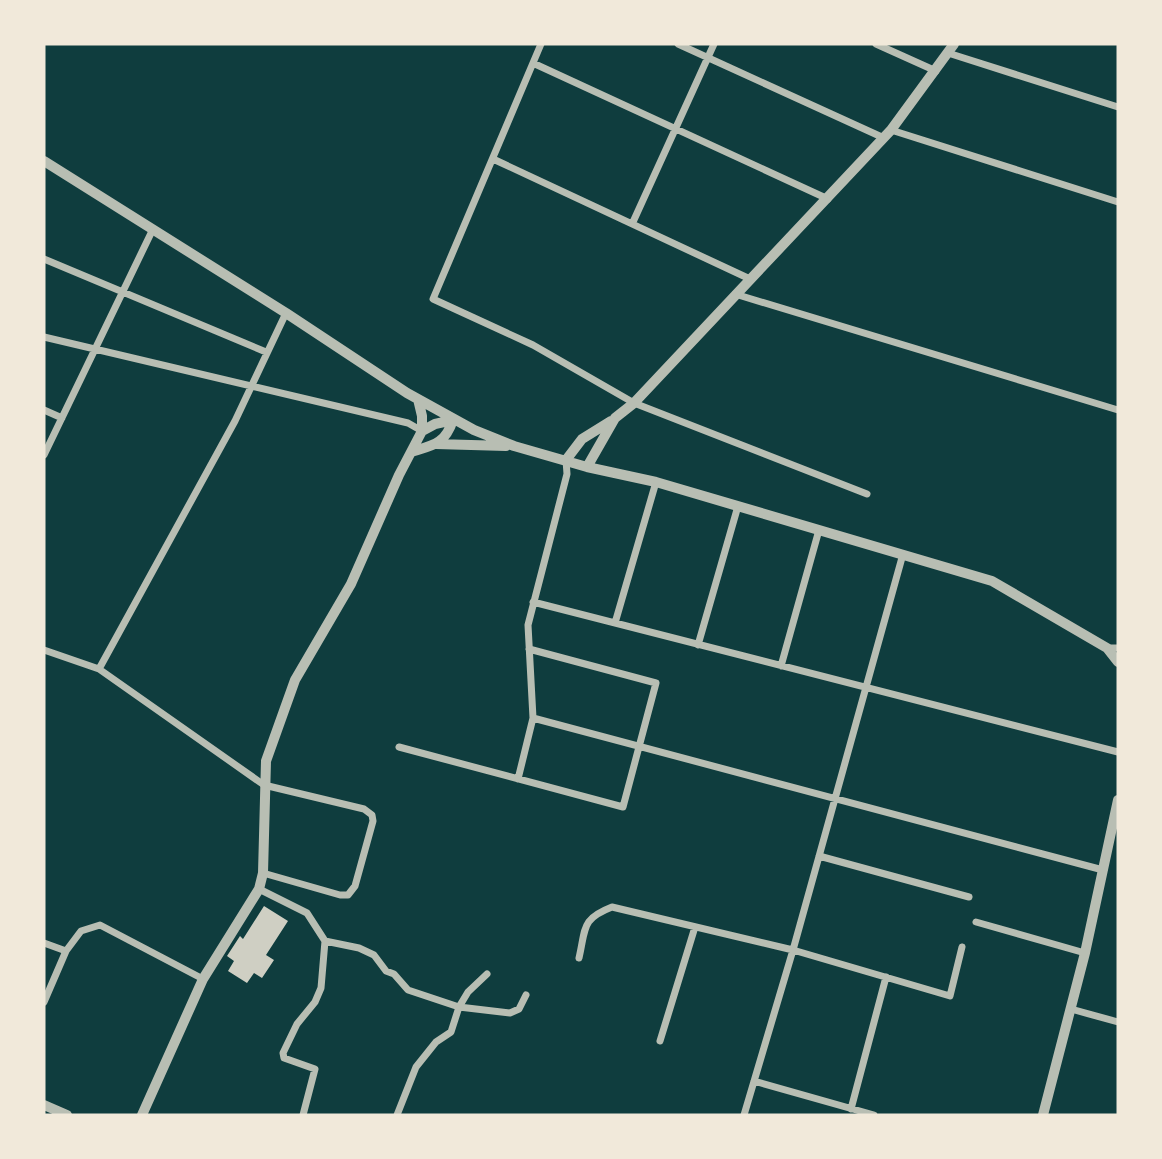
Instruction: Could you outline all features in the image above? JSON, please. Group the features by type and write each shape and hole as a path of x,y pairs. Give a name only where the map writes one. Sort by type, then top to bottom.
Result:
{"street":[{"path":"541,44 535,64 433,299 533,345 634,403 867,494"},
{"path":"678,44 888,134 1118,202"},
{"path":"633,222 715,44"},
{"path":"876,44 936,71"},
{"path":"517,779 533,718 528,625 567,474 566,460 582,439 634,403 828,199 888,134 951,48 1118,107"},
{"path":"535,64 828,199"},
{"path":"493,159 633,222 750,279"},
{"path":"44,160 453,420 514,446 587,467 656,482 992,581 1107,648 1118,662"},
{"path":"44,455 153,229"},
{"path":"44,259 267,352"},
{"path":"735,294 1118,410"},
{"path":"99,670 229,433 286,313"},
{"path":"44,337 408,423 422,431"},
{"path":"142,1115 203,979 260,889 263,873 266,761 295,680 351,584 399,475 422,431 418,399"},
{"path":"44,410 62,418"},
{"path":"587,467 615,418"},
{"path":"422,431 435,424 453,420"},
{"path":"436,444 449,434 453,420"},
{"path":"411,452 436,444 514,446"},
{"path":"615,623 656,482"},
{"path":"698,645 738,506"},
{"path":"781,666 819,530"},
{"path":"744,1115 793,950 903,554"},
{"path":"533,602 1118,752"},
{"path":"1107,648 1118,648"},
{"path":"399,747 623,807 656,683 529,649"},
{"path":"44,650 99,670 264,785 370,812 373,818 355,886 348,894 340,895 263,873"},
{"path":"533,718 1102,870"},
{"path":"1043,1115 1086,953 1118,800"},
{"path":"818,856 969,897"},
{"path":"260,889 307,913 325,941 321,988 315,1002 297,1024 283,1053 284,1058 315,1069 303,1115"},
{"path":"579,958 587,922 595,914 612,907 793,950 950,996 962,947"},
{"path":"976,922 1086,953"},
{"path":"44,1002 66,951 81,931 100,925 203,979"},
{"path":"660,1041 695,927"},
{"path":"325,941 359,948 374,955 386,971 394,974 408,990 459,1007 510,1013 519,1009 526,995"},
{"path":"44,943 66,951"},
{"path":"397,1115 416,1067 436,1042 452,1032 459,1007 468,992 486,974"},
{"path":"851,1109 886,977"},
{"path":"1071,1009 1118,1022"},
{"path":"754,1081 874,1115"},
{"path":"44,1105 67,1115"}],"building":[{"path":"264,906 288,921 266,955 274,960 262,978 254,973 247,983 228,971 234,961 227,956 240,936 243,939"}]}
